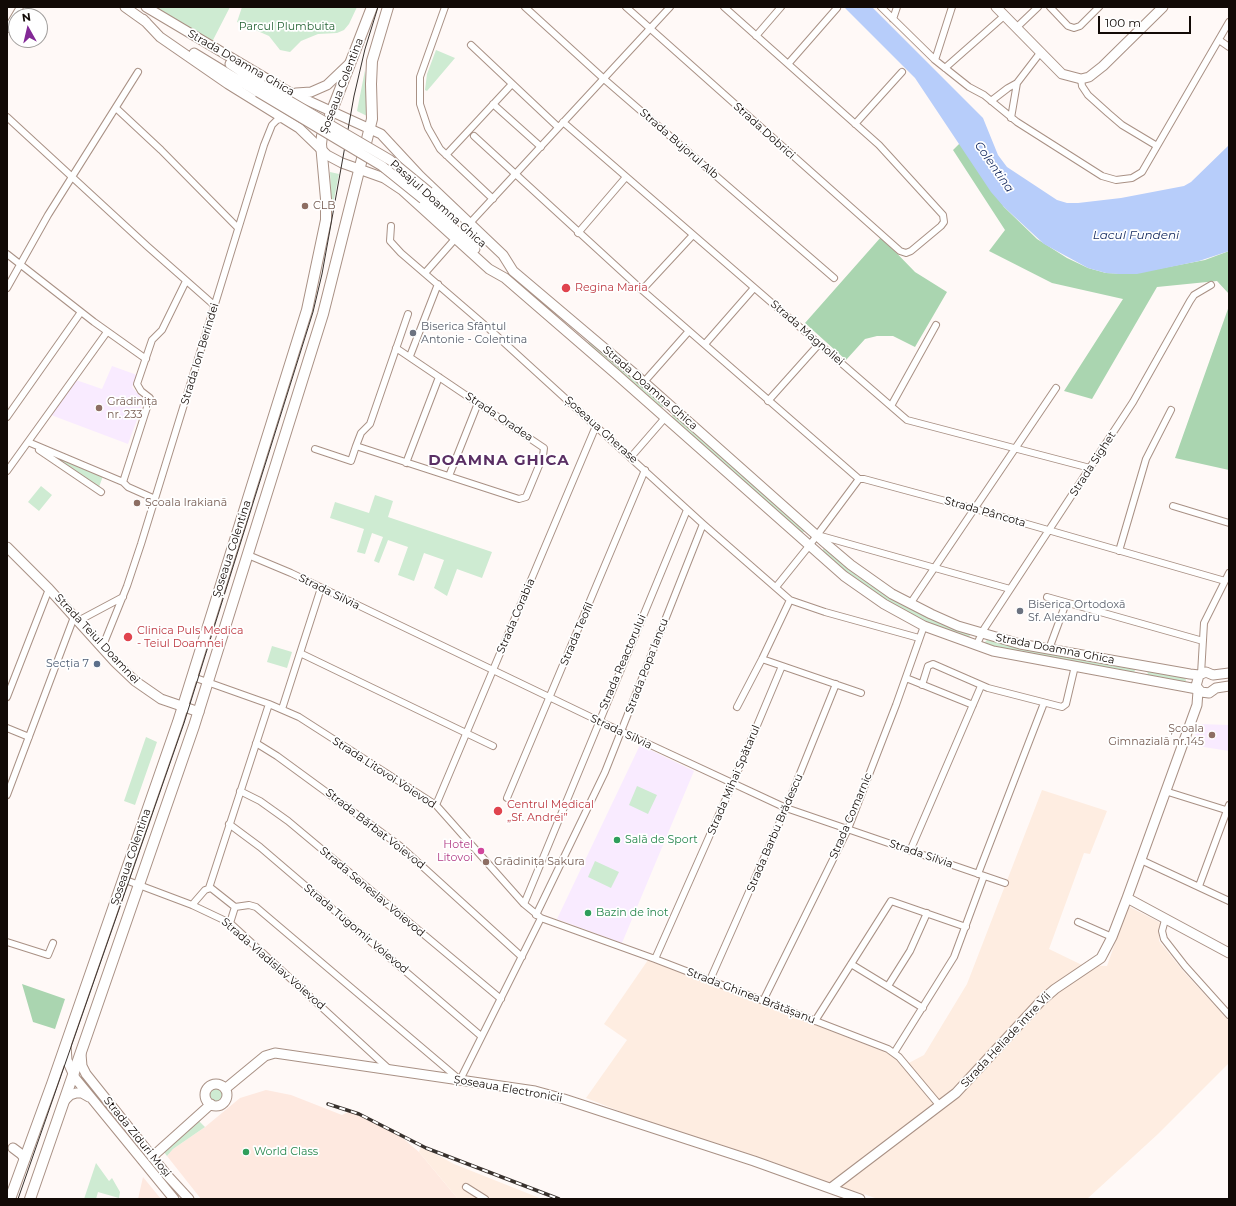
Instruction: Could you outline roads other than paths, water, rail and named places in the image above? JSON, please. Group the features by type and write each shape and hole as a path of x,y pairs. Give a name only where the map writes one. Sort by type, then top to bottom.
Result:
{"main road":[{"name":"Strada Doamna Ghica","path":"126,7 143,19 173,34"},
{"name":"Strada Doamna Ghica","path":"140,7 173,34"},
{"name":"Strada Doamna Ghica","path":"146,7 289,92 332,110 370,128 385,137 411,168 503,255 513,271 644,382 817,535 865,575 910,604 944,620 981,634 1020,644 1200,674 1206,672 1213,675 1227,672"},
{"name":"Șoseaua Colentina","path":"30,1199 81,1051 183,707 271,429 313,284 326,211 322,136 353,60 372,7"},
{"name":"Șoseaua Colentina","path":"10,1199 67,1041 199,712 327,302 358,168 372,119 372,61 388,7"},
{"path":"996,7 1062,74 1081,80 1089,77 1103,66 1163,7"},
{"name":"Strada Doamna Ghica","path":"143,19 160,37 228,84 301,129 322,151 342,163 358,168 394,184 489,269 504,278 810,546 859,588 884,604 924,626 993,651 1138,677 1201,691"},
{"name":"Pasajul Doamna Ghica","path":"173,34 382,166 426,196 513,271"},
{"path":"289,92 304,93 319,90 332,82 353,60"},
{"name":"Pasajul Doamna Ghica","path":"426,196 504,278"},
{"name":"Strada Teiul Doamnei","path":"7,547 49,589 129,676 145,689 161,699 199,712"},
{"path":"1138,677 1140,665"},
{"path":"1200,674 1196,681 1201,691 1229,686"},
{"path":"1213,675 1217,681 1216,688"},
{"name":"Strada Heliade între Vii","path":"830,1188 940,1106 968,1080 1041,1001 1055,989 1101,958 1112,937 1127,898 1201,691"},
{"path":"1127,898 1165,920 1229,953"},
{"name":"Strada Ziduri Moși","path":"67,1041 66,1057 73,1072 90,1098 174,1199"},
{"name":"Șoseaua Colentina","path":"81,1051 81,1062 86,1074"},
{"name":"Șoseaua Electronicii","path":"225,1089 266,1056 272,1054 535,1091 564,1098 754,1161 860,1199"},
{"path":"52,1084 62,1074 73,1072 86,1074"},
{"name":"Strada Ziduri Moși","path":"86,1074 152,1157 189,1199"},
{"path":"218,1084 225,1089 226,1096 223,1102 217,1105 211,1104 205,1097 208,1087 218,1084"},
{"name":"Strada Ziduri Moși","path":"65,1100 70,1095 76,1093 82,1093 90,1098"},
{"path":"152,1157 211,1104"},
{"path":"25,1159 13,1148 29,1147"}],"street":[{"path":"7,28 20,7"},
{"path":"445,7 421,71 419,97 428,128 436,142 446,155 493,199"},
{"name":"Strada Bujorul Alb","path":"525,7 604,79 834,278"},
{"name":"Strada Dobrici","path":"626,7 879,233 900,251 906,253 941,226 944,218 875,142 855,124"},
{"path":"470,223 670,7"},
{"path":"724,7 855,124 902,72"},
{"path":"756,36 781,7"},
{"path":"881,7 935,60 969,87 992,101 1011,118 1094,169 1106,178 1116,180 1137,176 1145,168 1229,22"},
{"path":"894,19 898,7"},
{"path":"935,60 952,7"},
{"path":"1016,28 1038,7"},
{"path":"1050,7 1068,26 1074,28 1080,26 1099,7"},
{"path":"788,64 837,8"},
{"path":"945,68 1004,16"},
{"path":"1219,40 1229,47"},
{"path":"471,45 558,127"},
{"path":"992,101 1008,88 1017,83 1040,53"},
{"path":"7,288 72,176 138,72"},
{"path":"1081,80 1082,86 1088,95 1122,126 1157,146"},
{"path":"1011,118 1017,83"},
{"path":"446,155 512,84"},
{"path":"494,104 541,147"},
{"path":"116,108 161,150 238,228"},
{"path":"7,116 186,282 215,306"},
{"name":"Strada Ion Berindei","path":"102,648 123,598 238,228 272,125 277,120 284,118"},
{"name":"Strada Magnoliei","path":"563,122 907,420 1090,468"},
{"name":"Strada Pâncota","path":"474,136 578,233 768,401 859,479 864,479 975,508 1119,551 1225,580"},
{"path":"578,233 626,177"},
{"name":"Șoseaua Gherase","path":"391,226 389,237 392,245 438,284 631,457 687,510 790,600 825,612 919,638"},
{"path":"642,290 693,235"},
{"path":"425,273 455,239"},
{"path":"7,254 107,332 146,359"},
{"path":"123,482 150,398 141,391 138,384 152,340 162,330 186,282"},
{"path":"410,356 438,284"},
{"name":"Strada Sighet","path":"976,646 981,634 1144,384 1190,300 1194,295 1211,285"},
{"path":"704,344 754,288"},
{"path":"7,416 81,312"},
{"path":"315,450 351,461 361,433 370,424 408,314"},
{"path":"891,406 936,325"},
{"path":"644,382 689,331"},
{"path":"7,471 107,332"},
{"path":"768,401 819,344"},
{"name":"Strada Oradea","path":"356,446 523,499 526,497 543,456 544,448 410,356 396,348"},
{"path":"406,463 439,377"},
{"path":"910,604 1017,449 1056,388"},
{"path":"449,476 478,403"},
{"path":"1119,551 1146,459 1171,410"},
{"path":"631,457 664,419"},
{"name":"Strada Corabia","path":"436,805 596,426"},
{"path":"28,442 123,482 128,487 155,499"},
{"path":"28,442 100,492"},
{"name":"Strada Teofil","path":"506,798 550,698 645,470"},
{"path":"776,588 810,546 859,479"},
{"path":"1173,506 1229,523"},
{"name":"Strada Reactorului","path":"524,904 687,510"},
{"name":"Strada Popa Iancu","path":"460,1080 522,956 538,917 592,802 703,524"},
{"path":"817,535 1010,589"},
{"name":"Strada Silvia","path":"248,555 321,588 732,785 786,808 1005,883"},
{"path":"1200,674 1206,619 1229,573"},
{"path":"282,709 321,588"},
{"path":"7,697 49,589"},
{"path":"1047,597 1203,641"},
{"path":"7,795 76,619 123,598"},
{"path":"737,707 790,600"},
{"path":"1049,649 1066,603"},
{"name":"Strada Comarnic","path":"763,1000 848,829 906,678 924,626"},
{"path":"300,653 493,746"},
{"path":"762,659 861,693"},
{"path":"922,685 930,664 981,686 1060,707 1065,706 1075,666"},
{"name":"Strada Mihai Spătarul","path":"655,959 732,785 782,666"},
{"name":"Strada Litovoi Voievod","path":"193,677 269,704 299,717 436,805 524,904 538,917"},
{"path":"906,678 972,705"},
{"name":"Strada Barbu Brădescu","path":"710,980 786,808 836,684"},
{"path":"910,851 981,686"},
{"path":"894,1053 954,957 966,927 981,875 1044,703"},
{"path":"192,905 209,888 269,704"},
{"path":"7,728 29,737"},
{"name":"Strada Bărbat Voievod","path":"256,743 277,756 400,846 522,956"},
{"name":"Strada Seneslav Voievod","path":"240,791 260,801 288,821 501,999"},
{"path":"1165,791 1229,809 1199,886"},
{"name":"Strada Tugomir Voievod","path":"229,824 266,852 481,1036"},
{"path":"1141,860 1229,901"},
{"name":"Strada Vladislav Voievod","path":"131,882 192,905 230,923 390,1070"},
{"path":"209,888 214,889 236,907 249,905 256,907 460,1080"},
{"path":"815,1021 891,901 966,927"},
{"path":"230,923 236,907"},
{"path":"888,986 915,941 927,913"},
{"name":"Strada Ghinea Brătășanu","path":"538,917 763,1000 894,1053 940,1106"},
{"path":"1165,920 1162,931 1164,939 1185,966 1229,1014"},
{"path":"1078,922 1112,937"},
{"path":"7,942 48,955 53,943"},
{"path":"851,964 923,1008"},
{"path":"466,1186 486,1199"}],"water":[{"name":"Lacul Fundeni","path":"844,7 872,7 983,118 998,155 1007,167 1057,200 1067,203 1078,203 1121,198 1184,186 1191,182 1229,145 1229,251 1199,261 1137,274 1119,274 1106,273 1088,268 1044,244 1004,207 991,192 915,78"}],"tram line":[{"path":"18,1199 184,723 313,312 322,274 354,96 365,49 378,7"}],"railway":[{"path":"328,1104 359,1114 426,1148 559,1199"}],"place":[{"name":"CLB","path":"305,206"},
{"name":"Regina Maria","path":"566,288"},
{"name":"Biserica Sfântul Antonie - Colentina","path":"413,333"},
{"name":"Grădinița nr. 233","path":"99,408"},
{"name":"Școala Irakiană","path":"137,503"},
{"name":"Biserica Ortodoxă Sf. Alexandru","path":"1020,611"},
{"name":"Clinica Puls Medica - Teiul Doamnei","path":"128,637"},
{"name":"Secția 7","path":"97,664"},
{"name":"Școala Gimnazială nr.145","path":"1212,735"},
{"name":"Centrul Medical „Sf. Andrei”","path":"498,811"},
{"name":"Sală de Sport","path":"617,840"},
{"name":"Hotel Litovoi","path":"481,851"},
{"name":"Grădinița Sakura","path":"486,862"},
{"name":"Bazin de înot","path":"588,913"},
{"name":"World Class","path":"246,1152"}],"district":[{"name":"DOAMNA GHICA","path":"499,461"}],"park label":[{"name":"Parcul Plumbuita","path":"287,27"}],"water label":[{"name":"Colentina","path":"994,167"}]}
